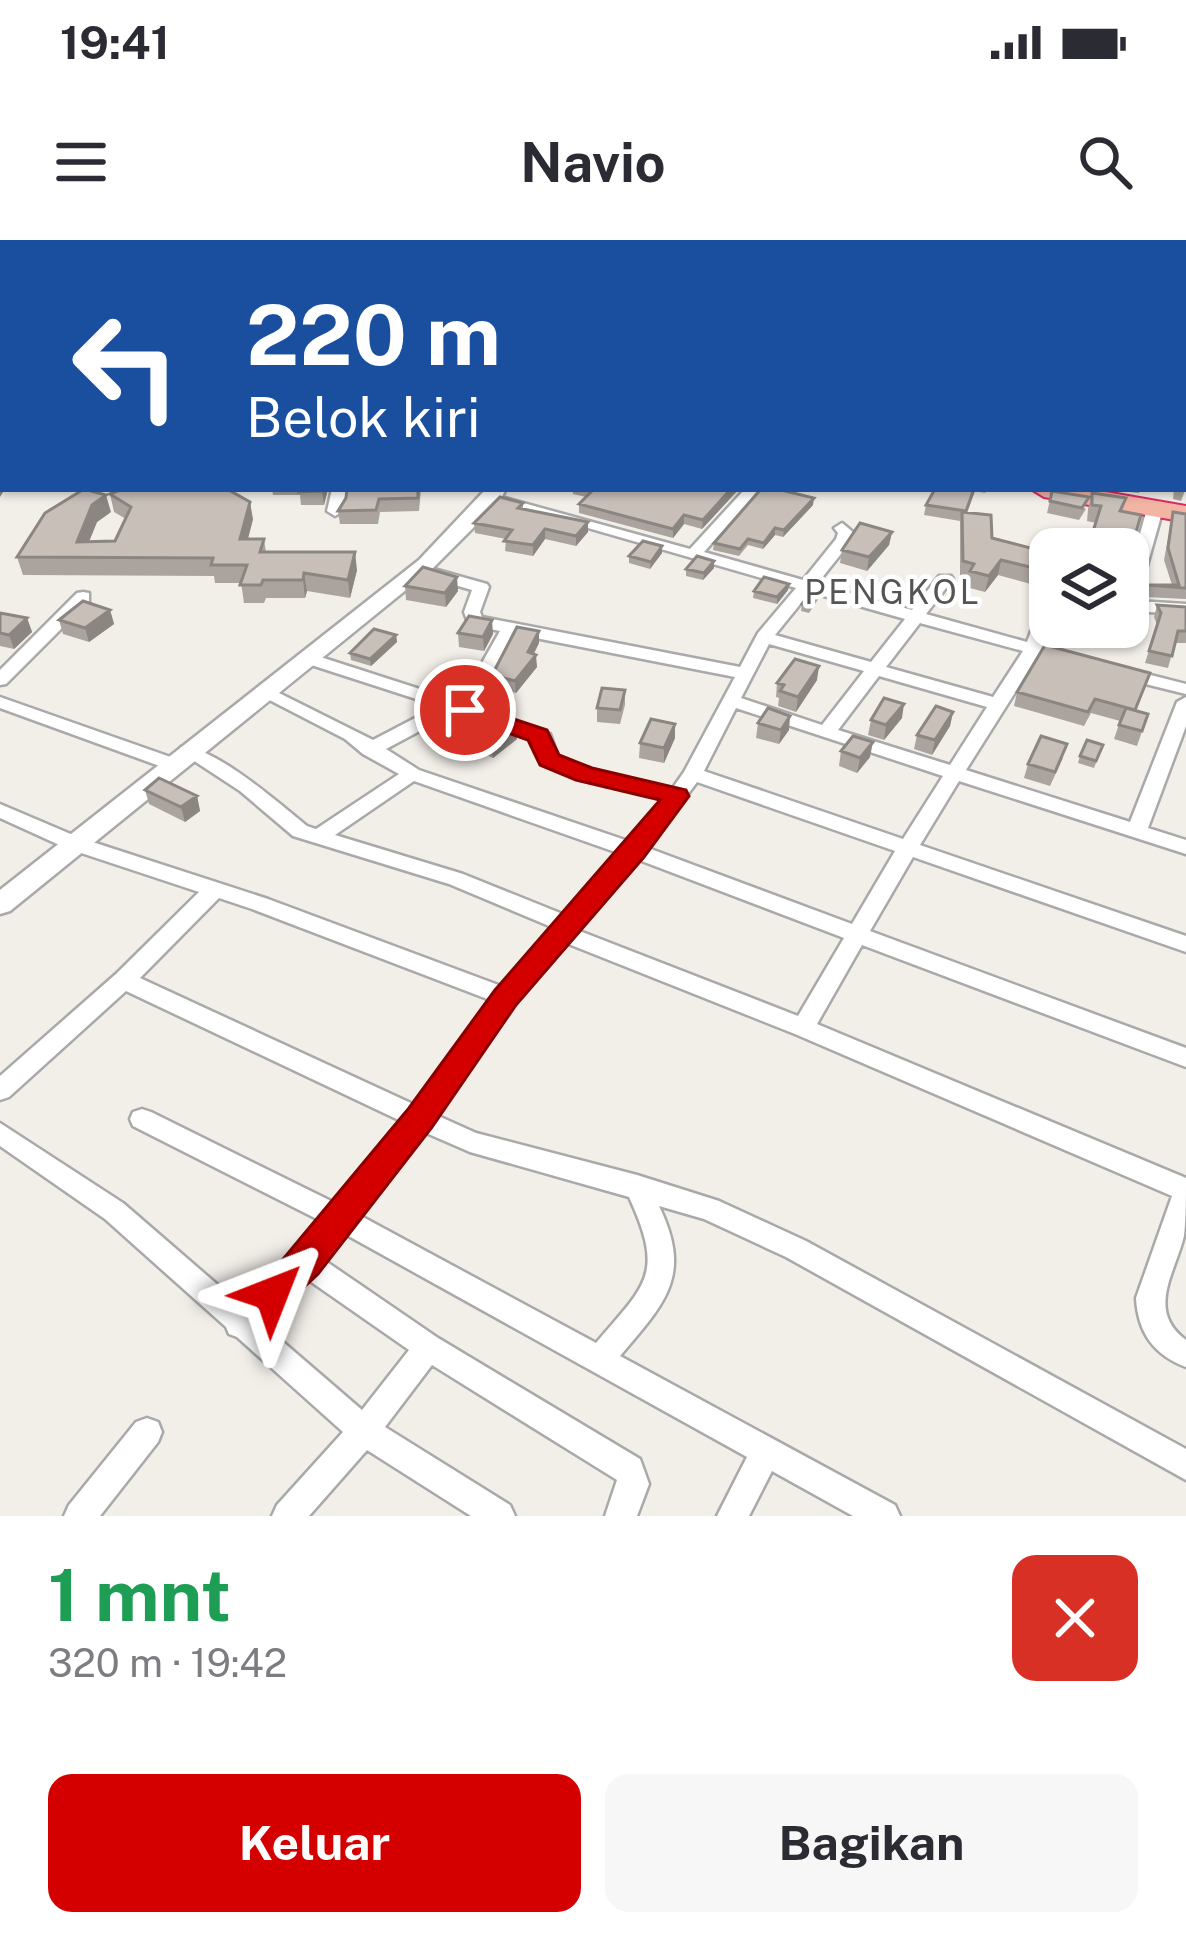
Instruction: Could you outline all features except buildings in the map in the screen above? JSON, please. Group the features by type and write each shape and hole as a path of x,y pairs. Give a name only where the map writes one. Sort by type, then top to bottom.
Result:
{"highway":[{"path":"1079,492 1114,495 1186,514"}],"street":[{"path":"335,511 338,492"},
{"path":"695,554 750,492"},
{"path":"4,895 418,570 494,494 803,585 1186,689"},
{"path":"1149,530 1155,509"},
{"path":"239,1325 306,1263 421,1118 505,998 634,851 693,774 764,637 844,540 842,528"},
{"path":"418,570 481,587 471,618 744,674"},
{"path":"826,732 945,579"},
{"path":"0,680 83,597"},
{"path":"1149,606 1186,609"},
{"path":"370,750 459,708 510,628"},
{"path":"764,637 998,704"},
{"path":"803,1028 908,848 1033,649"},
{"path":"308,658 538,735 549,760 584,774 676,796"},
{"path":"265,693 352,735 412,774 634,851 1186,1058"},
{"path":"0,701 180,758 248,787 300,831 456,879 1186,1191 1150,1298 1150,1312 1162,1340 1186,1354"},
{"path":"732,701 1186,847"},
{"path":"1137,831 1186,702"},
{"path":"318,837 412,774"},
{"path":"693,774 1186,944"},
{"path":"0,810 73,843 215,889 505,998"},
{"path":"0,1090 124,980 215,889"},
{"path":"124,980 470,1142 710,1209 796,1250 1186,1465"},
{"path":"142,1119 339,1216 884,1516"},
{"path":"0,1133 114,1211 364,1431 466,1507 500,1516"},
{"path":"599,1360 657,1289 666,1266 660,1236 637,1186"},
{"path":"306,1263 428,1347 629,1470 634,1484 621,1516"},
{"path":"288,1516 364,1431 428,1347"},
{"path":"80,1516 147,1432"},
{"path":"734,1516 765,1452"}],"district":[{"name":"PENGKOL","path":"893,592"}],"route":[{"path":"272,1294 306,1263 421,1118 505,998 676,796 584,774 549,760 538,735 465,710"}]}
